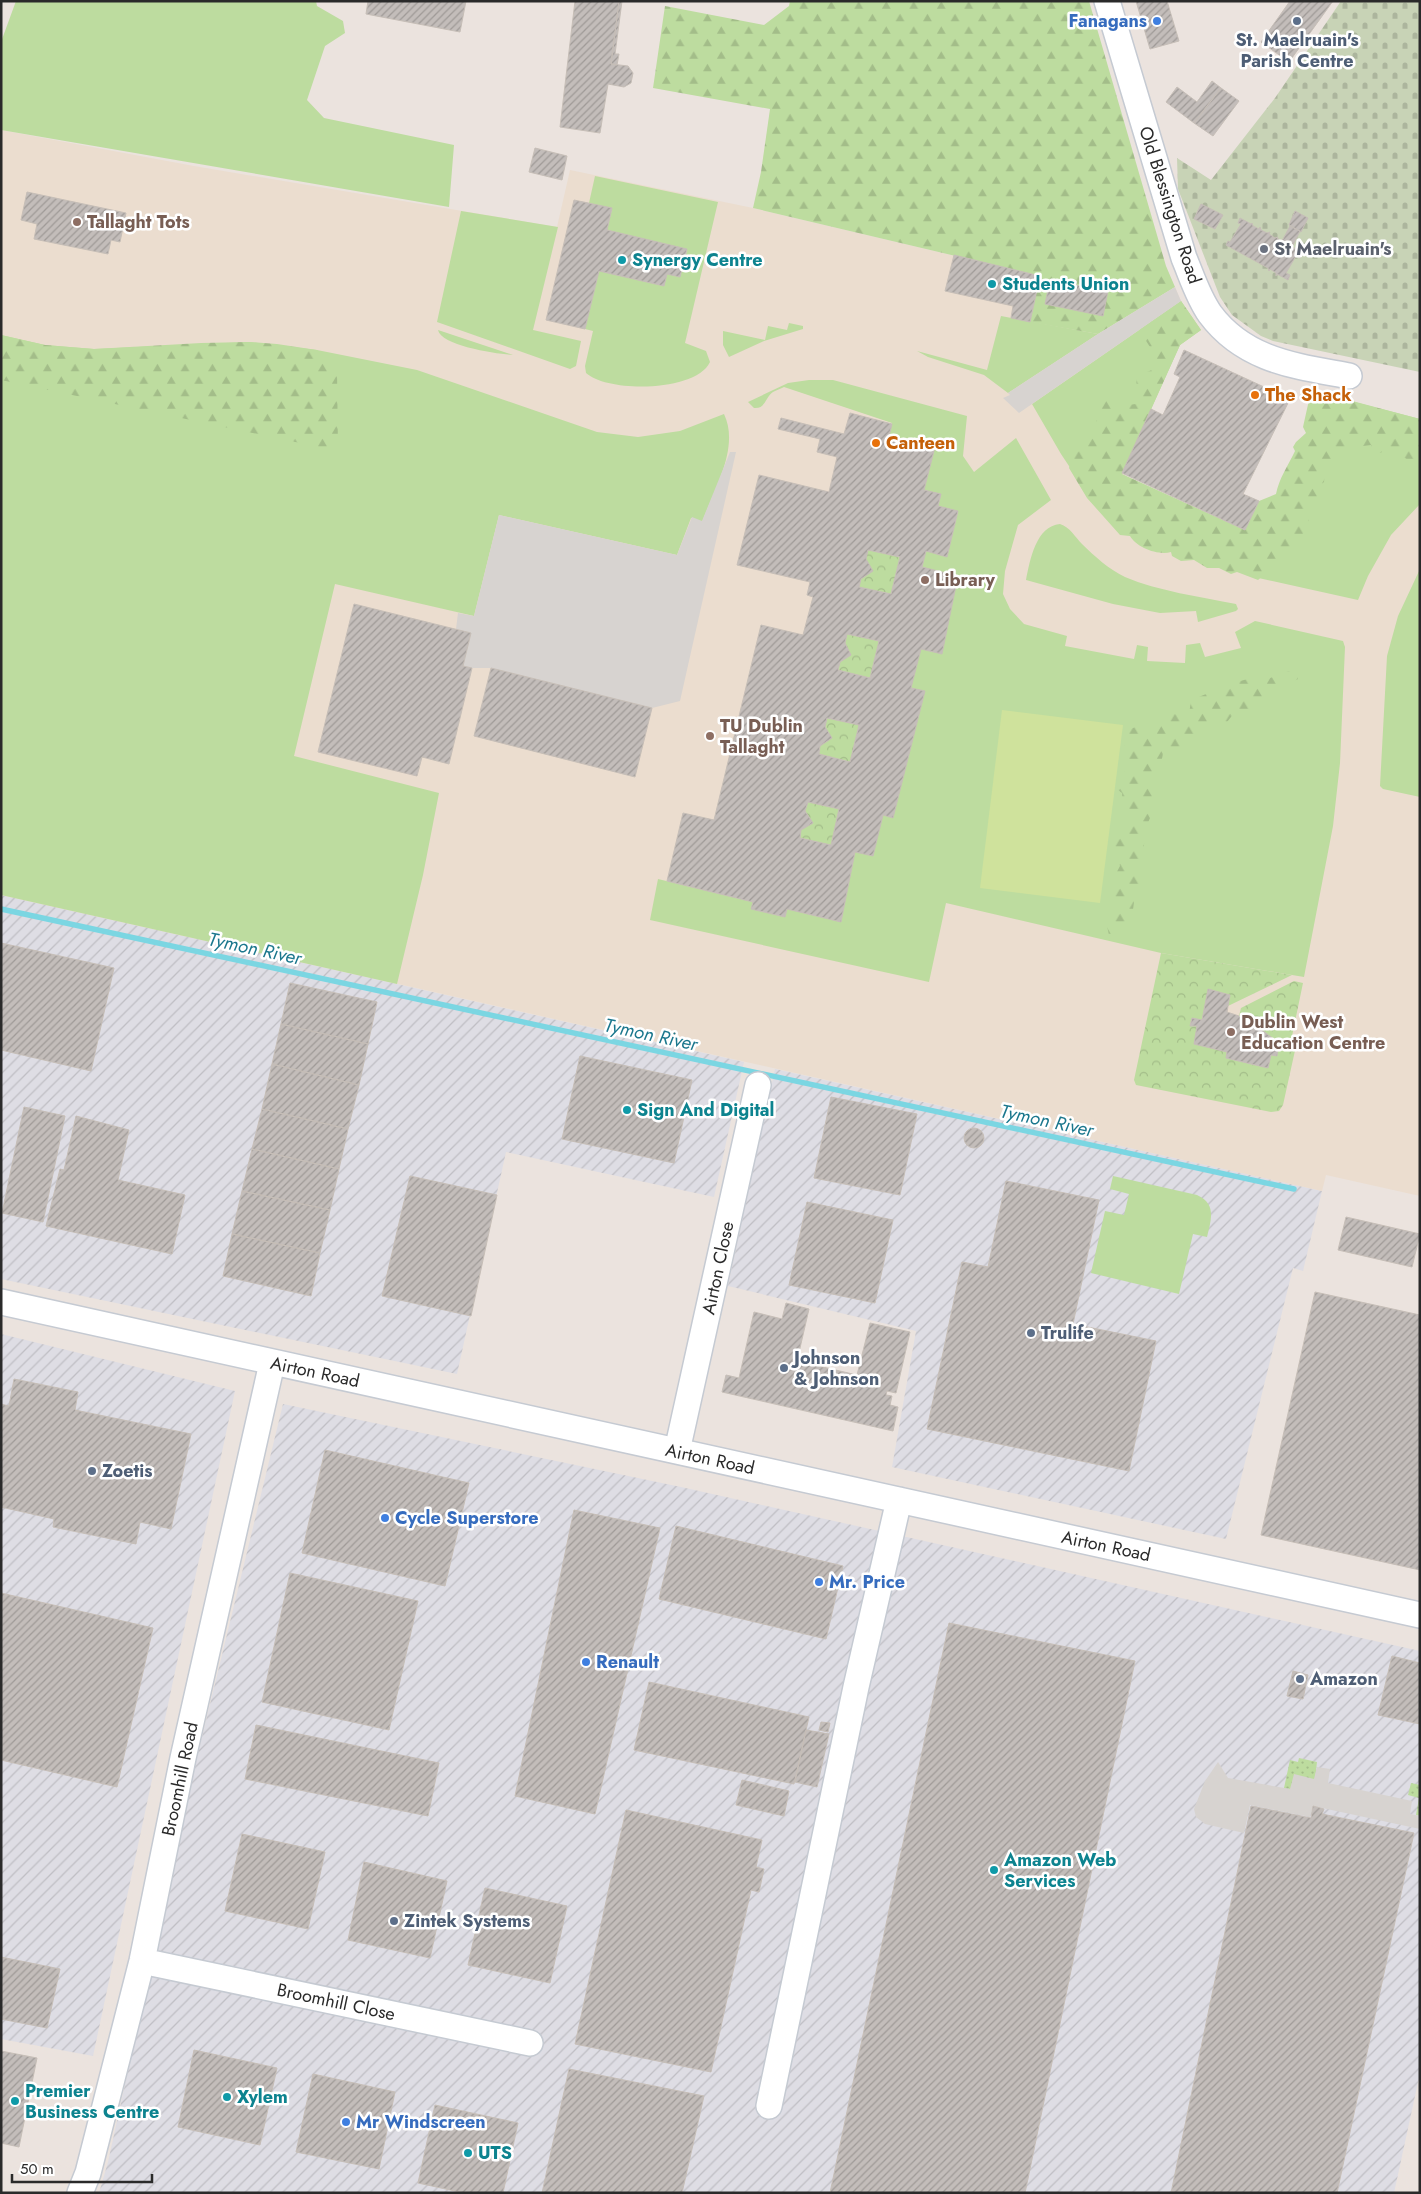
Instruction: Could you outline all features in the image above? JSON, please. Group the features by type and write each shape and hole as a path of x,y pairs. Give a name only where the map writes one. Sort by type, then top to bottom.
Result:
{"street":[{"name":"Old Blessington Road","path":"1107,1 1184,258 1198,292 1210,314 1240,343 1263,356 1278,362 1349,376"},
{"name":"Airton Close","path":"677,1451 758,1085"},
{"name":"Airton Road","path":"1,1302 1420,1614"},
{"name":"Broomhill Road","path":"80,2193 88,2173 142,1961 183,1758 272,1363"},
{"path":"769,2106 856,1687 899,1500"},
{"name":"Broomhill Close","path":"142,1961 530,2043"}],"shaded area":[{"name":"TU Dublin Tallaght","path":"1,130 194,166 557,227 570,170 753,208 1040,276 1098,334 1175,287 1181,301 1201,330 1180,345 1122,473 1254,576 1420,419 1420,1196 1326,1175 1322,1191 1,895"},
{"path":"1175,287 1181,301 1019,413 1003,398 1098,334"},
{"path":"730,452 736,452 680,701 652,708 491,668 463,666 471,633 456,629 458,613 474,616 499,515 677,555 692,517 702,521"},
{"path":"1,895 744,1062 714,1197 506,1152 457,1374 1,1279"},
{"path":"775,1069 1322,1191 1303,1271 1293,1268 1226,1539 892,1467 916,1331 728,1286"},
{"path":"1,1334 235,1391 93,2056 1,2039"},
{"path":"283,1404 681,1487 1420,1651 1420,2073 1394,2193 99,2193 108,2162 195,1766"},
{"path":"1218,1762 1228,1778 1290,1789 1294,1774 1314,1779 1317,1767 1330,1769 1328,1783 1412,1801 1410,1814 1420,1816 1420,1829 1313,1806 1310,1817 1250,1805 1244,1833 1205,1824 1196,1817 1194,1809 1205,1781"}],"green space":[{"path":"16,1 316,1 317,6 343,21 345,33 325,46 307,100 324,118 454,145 449,207 1,130 1,42"},
{"path":"790,1 1089,1 1166,266 1175,287 1098,334 1030,322 1040,276 753,208 761,172 770,109 653,88 665,6 764,25 789,6"},
{"path":"1341,1 1420,1 1420,372 1273,341 1261,336 1232,315 1220,297 1178,189 1177,158 1211,180 1275,98"},
{"path":"595,176 718,202 685,343 706,351 710,362 702,372 688,379 670,384 651,386 613,384 597,380 586,373 585,366 593,331 585,329 599,271 664,286 667,274 680,276 687,250 607,230 612,209 589,203"},
{"path":"461,211 558,227 533,330 581,341 576,366 570,369 437,322"},
{"path":"1181,301 1201,330 1180,345 1108,504 1093,502 1061,454 1032,404"},
{"path":"1181,301 1201,330 1180,345 1122,474 1245,530 1259,501 1276,494 1281,477 1295,451 1293,447 1306,433 1303,427 1309,400 1318,395 1326,394 1420,419 1420,465 1408,460 1390,448 1380,453 1373,451 1371,445 1355,447 1351,442 1350,450 1346,456 1336,455 1334,463 1325,470 1324,482 1319,486 1321,496 1313,503 1306,530 1278,566 1273,567 1258,580 1237,572 1231,574 1219,568 1207,568 1194,560 1181,561 1172,556 1171,552 1160,553 1148,550 1137,544 1130,536 1120,535 1087,498 1069,468 1072,457 1080,450 1080,441 1086,432 1096,424 1098,411 1105,400 1136,404 1141,396 1136,381 1140,375 1155,369 1155,358 1151,348 1139,330"},
{"path":"1001,316 1098,334 1008,393 984,375 928,357 917,351 987,370"},
{"path":"789,323 803,326 803,329 764,341 729,357 723,345 723,331 765,340 768,326 787,330"},
{"path":"438,330 513,355 483,351 459,345 441,336"},
{"path":"1,335 45,345 94,349 249,342 317,350 417,370 597,432 638,437 680,431 724,414 729,440 724,468 702,522 691,518 677,555 499,515 474,616 335,584 294,756 439,793 423,875 397,984 1,895"},
{"path":"1,335 45,345 94,349 249,342 317,350 337,370 338,451 1,380"},
{"path":"809,380 833,380 967,416 963,456 974,472 1016,438 1051,500 1018,525 1005,571 1003,594 1010,609 1024,624 1067,636 1065,646 1134,659 1137,645 1148,647 1147,661 1185,663 1186,645 1200,643 1205,657 1241,648 1235,632 1255,621 1343,641 1345,647 1340,763 1333,826 1304,977 1161,953 946,903 929,982 650,920 658,879 753,902 752,909 785,917 787,909 841,922 855,852 883,815 893,817 924,692 911,688 922,567 926,551 947,556 958,512 938,506 941,494 924,490 935,447 889,436 892,423 784,387 770,394 761,407 754,408 748,402 788,383"},
{"path":"1335,397 1420,419 1420,504 1391,535 1368,576 1358,600 1254,577"},
{"path":"1060,524 1070,530 1102,562 1125,577 1165,590 1236,604 1238,609 1198,622 1196,611 1160,613 1113,604 1026,580 1032,554 1040,537 1052,526"},
{"path":"868,550 900,557 891,594 859,587"},
{"path":"1420,569 1420,797 1383,789 1380,786 1387,656 1398,616"},
{"path":"847,634 879,641 870,678 838,670 840,662 851,655 845,643"},
{"path":"1289,671 1296,672 1298,679 1270,699 1255,701 1253,708 1247,711 1235,712 1227,722 1213,725 1201,731 1189,746 1163,749 1162,760 1154,767 1157,775 1152,796 1156,801 1149,811 1150,818 1147,825 1144,826 1143,851 1137,866 1143,880 1135,895 1131,924 1127,926 1124,938 1117,939 1109,935 1107,926 1113,918 1111,910 1115,902 1111,883 1120,866 1113,845 1126,825 1125,810 1129,803 1123,803 1122,793 1117,789 1127,766 1131,764 1125,747 1128,730 1148,722 1154,723 1155,718 1160,717 1167,721 1165,712 1186,717 1189,714 1191,701 1199,697 1213,692 1226,692 1237,682 1251,678 1267,679"},
{"path":"1002,710 1123,725 1100,903 980,888"},
{"path":"827,718 859,725 850,762 819,754 820,746 831,738 825,727"},
{"path":"808,802 839,809 831,845 800,838 801,830 812,823 805,811"},
{"path":"1161,953 1292,975 1228,1006 1230,995 1208,990 1202,1020 1192,1018 1190,1025 1197,1026 1194,1044 1227,1052 1226,1058 1263,1067 1268,1067 1271,1055 1276,1056 1278,1047 1281,1049 1284,1047 1258,1027 1239,1016 1241,1008 1294,981 1303,983 1291,1041 1296,1046 1283,1105 1279,1111 1271,1112 1136,1085 1134,1080"},
{"path":"1113,1176 1197,1195 1208,1203 1211,1219 1207,1237 1193,1234 1179,1294 1091,1273 1105,1211 1124,1215 1129,1194 1110,1189"},
{"path":"1299,1758 1317,1762 1315,1779 1290,1789 1284,1788 1290,1760 1298,1762"},
{"path":"1411,1783 1420,1785 1420,1816 1416,1815 1419,1798 1408,1795"}],"building":[{"path":"368,1 466,1 460,32 366,14"},
{"path":"575,1 619,1 611,64 628,66 633,73 631,83 624,87 608,84 600,133 560,127"},
{"path":"619,1 622,1 615,54 619,54 617,65 611,64"},
{"name":"Fanagans","path":"1136,1 1167,1 1179,41 1150,49"},
{"name":"St. Maelruain's Parish Centre","path":"1290,1 1333,1 1289,62 1261,42"},
{"path":"1212,81 1221,88 1194,123 1166,102 1177,87 1197,102"},
{"path":"1221,88 1239,101 1213,136 1194,123"},
{"path":"535,148 567,156 562,180 529,172"},
{"name":"Tallaght Tots","path":"27,192 126,213 120,242 111,240 108,254 34,239 37,224 21,220"},
{"name":"Synergy Centre","path":"574,200 612,208 607,230 687,249 680,277 667,274 664,286 599,271 585,329 546,320"},
{"path":"1201,204 1223,215 1215,229 1194,219"},
{"path":"1295,211 1308,218 1301,232 1289,225"},
{"name":"St Maelruain's","path":"1240,218 1252,223 1253,226 1259,229 1260,227 1261,230 1267,233 1270,232 1269,234 1275,238 1278,237 1303,253 1300,258 1296,256 1286,273 1290,275 1288,280 1277,274 1276,276 1276,273 1270,269 1269,271 1268,268 1226,245 1228,241 1230,242 1241,224 1238,223"},
{"path":"1290,226 1300,231 1292,247 1282,241"},
{"name":"Students Union","path":"954,255 1040,276 1030,322 1011,318 1013,306 945,291"},
{"path":"1050,280 1108,291 1103,316 1045,304"},
{"path":"1184,350 1290,399 1243,494 1259,501 1245,530 1122,473 1151,409 1163,415 1180,377 1174,374"},
{"path":"850,413 892,424 889,436 935,447 924,490 941,494 938,506 958,511 947,557 926,551 922,567 958,576 942,654 921,649 911,688 925,691 893,818 883,815 873,856 855,852 841,922 787,909 785,917 751,909 753,902 667,881 683,813 714,820 761,625 803,635 813,597 807,595 810,582 737,565 759,475 829,492 837,457 817,452 820,439 778,429 781,418 844,434","holes":["868,550 900,557 891,594 859,587 861,579 873,571 866,559","847,634 879,641 870,678 838,670 840,662 851,655 845,643","827,718 859,725 850,762 819,754 820,746 832,738 825,727","808,802 839,809 831,845 800,838 801,830 813,823 805,811"]},
{"path":"354,604 471,633 463,666 472,668 449,764 422,757 417,776 318,752"},
{"path":"491,668 652,708 635,777 474,736"},
{"path":"1,943 114,968 91,1071 1,1050"},
{"path":"290,983 377,1002 368,1044 281,1024"},
{"name":"Dublin West Education Centre","path":"1208,989 1230,995 1227,1012 1239,1016 1258,1027 1284,1047 1281,1049 1278,1047 1277,1056 1271,1055 1268,1068 1226,1058 1227,1052 1194,1044 1197,1026 1190,1026 1192,1018 1202,1020"},
{"path":"281,1024 368,1044 359,1085 272,1064"},
{"name":"Sign And Digital","path":"580,1056 692,1080 674,1163 562,1139"},
{"path":"272,1064 359,1085 348,1129 262,1109"},
{"path":"831,1097 917,1114 900,1195 814,1178"},
{"path":"24,1107 65,1116 43,1222 2,1213"},
{"path":"262,1109 348,1129 339,1169 252,1149"},
{"path":"76,1116 129,1130 118,1180 185,1195 172,1254 46,1226 60,1169 64,1170"},
{"path":"974,1128 981,1131 984,1138 981,1145 974,1148 967,1145 964,1138 967,1131"},
{"path":"252,1149 339,1169 330,1210 242,1191"},
{"path":"410,1176 497,1195 471,1316 382,1296"},
{"name":"Trulife","path":"1006,1181 1099,1200 1073,1324 1156,1341 1129,1471 927,1429 962,1262 988,1267"},
{"path":"242,1191 330,1210 320,1253 232,1234"},
{"path":"807,1202 893,1220 875,1303 789,1285"},
{"path":"1346,1217 1420,1234 1412,1267 1338,1250"},
{"path":"232,1234 320,1253 311,1296 223,1276"},
{"path":"1315,1292 1420,1315 1420,1570 1261,1535"},
{"name":"Johnson & Johnson","path":"786,1303 809,1309 797,1361 857,1375 870,1323 910,1332 896,1393 887,1391 886,1395 892,1396 890,1405 898,1407 893,1431 722,1392 726,1375 739,1378 754,1312 782,1319"},
{"name":"Zoetis","path":"14,1379 78,1392 75,1410 191,1434 171,1529 140,1522 136,1544 53,1527 54,1519 1,1507 1,1404 9,1406"},
{"name":"Cycle Superstore","path":"325,1450 469,1483 445,1586 302,1553"},
{"name":"Renault","path":"574,1510 660,1528 595,1814 515,1796"},
{"path":"676,1526 843,1566 826,1639 659,1599"},
{"path":"290,1573 418,1601 389,1730 262,1702"},
{"path":"1,1593 153,1628 117,1787 1,1760"},
{"name":"Amazon Web Services","path":"949,1623 1135,1661 1025,2193 830,2193"},
{"path":"1392,1656 1420,1663 1420,1724 1378,1715"},
{"path":"1293,1671 1308,1675 1303,1699 1287,1696"},
{"path":"649,1682 809,1717 794,1784 634,1750"},
{"path":"821,1722 830,1723 828,1732 819,1730"},
{"path":"256,1725 439,1763 428,1816 245,1779"},
{"path":"806,1730 829,1734 817,1787 795,1782"},
{"path":"742,1780 789,1791 784,1816 736,1805"},
{"path":"1251,1806 1311,1818 1313,1806 1324,1809 1322,1814 1414,1833 1337,2193 1171,2193"},
{"path":"626,1810 762,1840 756,1867 764,1869 759,1892 751,1890 711,2072 575,2044"},
{"path":"242,1834 325,1852 308,1929 225,1911"},
{"path":"364,1862 447,1881 430,1958 348,1940"},
{"path":"485,1888 567,1906 550,1983 468,1965"},
{"path":"1,1957 60,1969 47,2028 1,2019"},
{"name":"Xylem","path":"194,2050 277,2068 260,2145 178,2127"},
{"name":"Premier Business Centre","path":"1,2051 37,2058 19,2147 1,2143"},
{"path":"569,2069 704,2096 682,2193 542,2193"},
{"name":"Mr Windscreen","path":"313,2074 395,2092 379,2169 296,2152"},
{"name":"UTS","path":"435,2105 518,2123 503,2193 464,2193 418,2183"}],"waterway":[{"name":"Tymon River","path":"1,909 1294,1189"}],"place":[{"name":"Fanagans","path":"1157,21"},
{"name":"St. Maelruain's Parish Centre","path":"1297,21"},
{"name":"Tallaght Tots","path":"77,222"},
{"name":"St Maelruain's","path":"1264,249"},
{"name":"Synergy Centre","path":"622,260"},
{"name":"Students Union","path":"992,284"},
{"name":"The Shack","path":"1255,395"},
{"name":"Canteen","path":"876,443"},
{"name":"Library","path":"925,580"},
{"name":"TU Dublin Tallaght","path":"710,736"},
{"name":"Dublin West Education Centre","path":"1231,1032"},
{"name":"Sign And Digital","path":"627,1110"},
{"name":"Trulife","path":"1031,1333"},
{"name":"Johnson & Johnson","path":"784,1368"},
{"name":"Zoetis","path":"92,1471"},
{"name":"Cycle Superstore","path":"385,1518"},
{"name":"Mr. Price","path":"819,1582"},
{"name":"Renault","path":"586,1662"},
{"name":"Amazon","path":"1300,1679"},
{"name":"Amazon Web Services","path":"994,1870"},
{"name":"Zintek Systems","path":"394,1921"},
{"name":"Xylem","path":"227,2097"},
{"name":"Premier Business Centre","path":"15,2101"},
{"name":"Mr Windscreen","path":"346,2122"},
{"name":"UTS","path":"468,2153"}]}
